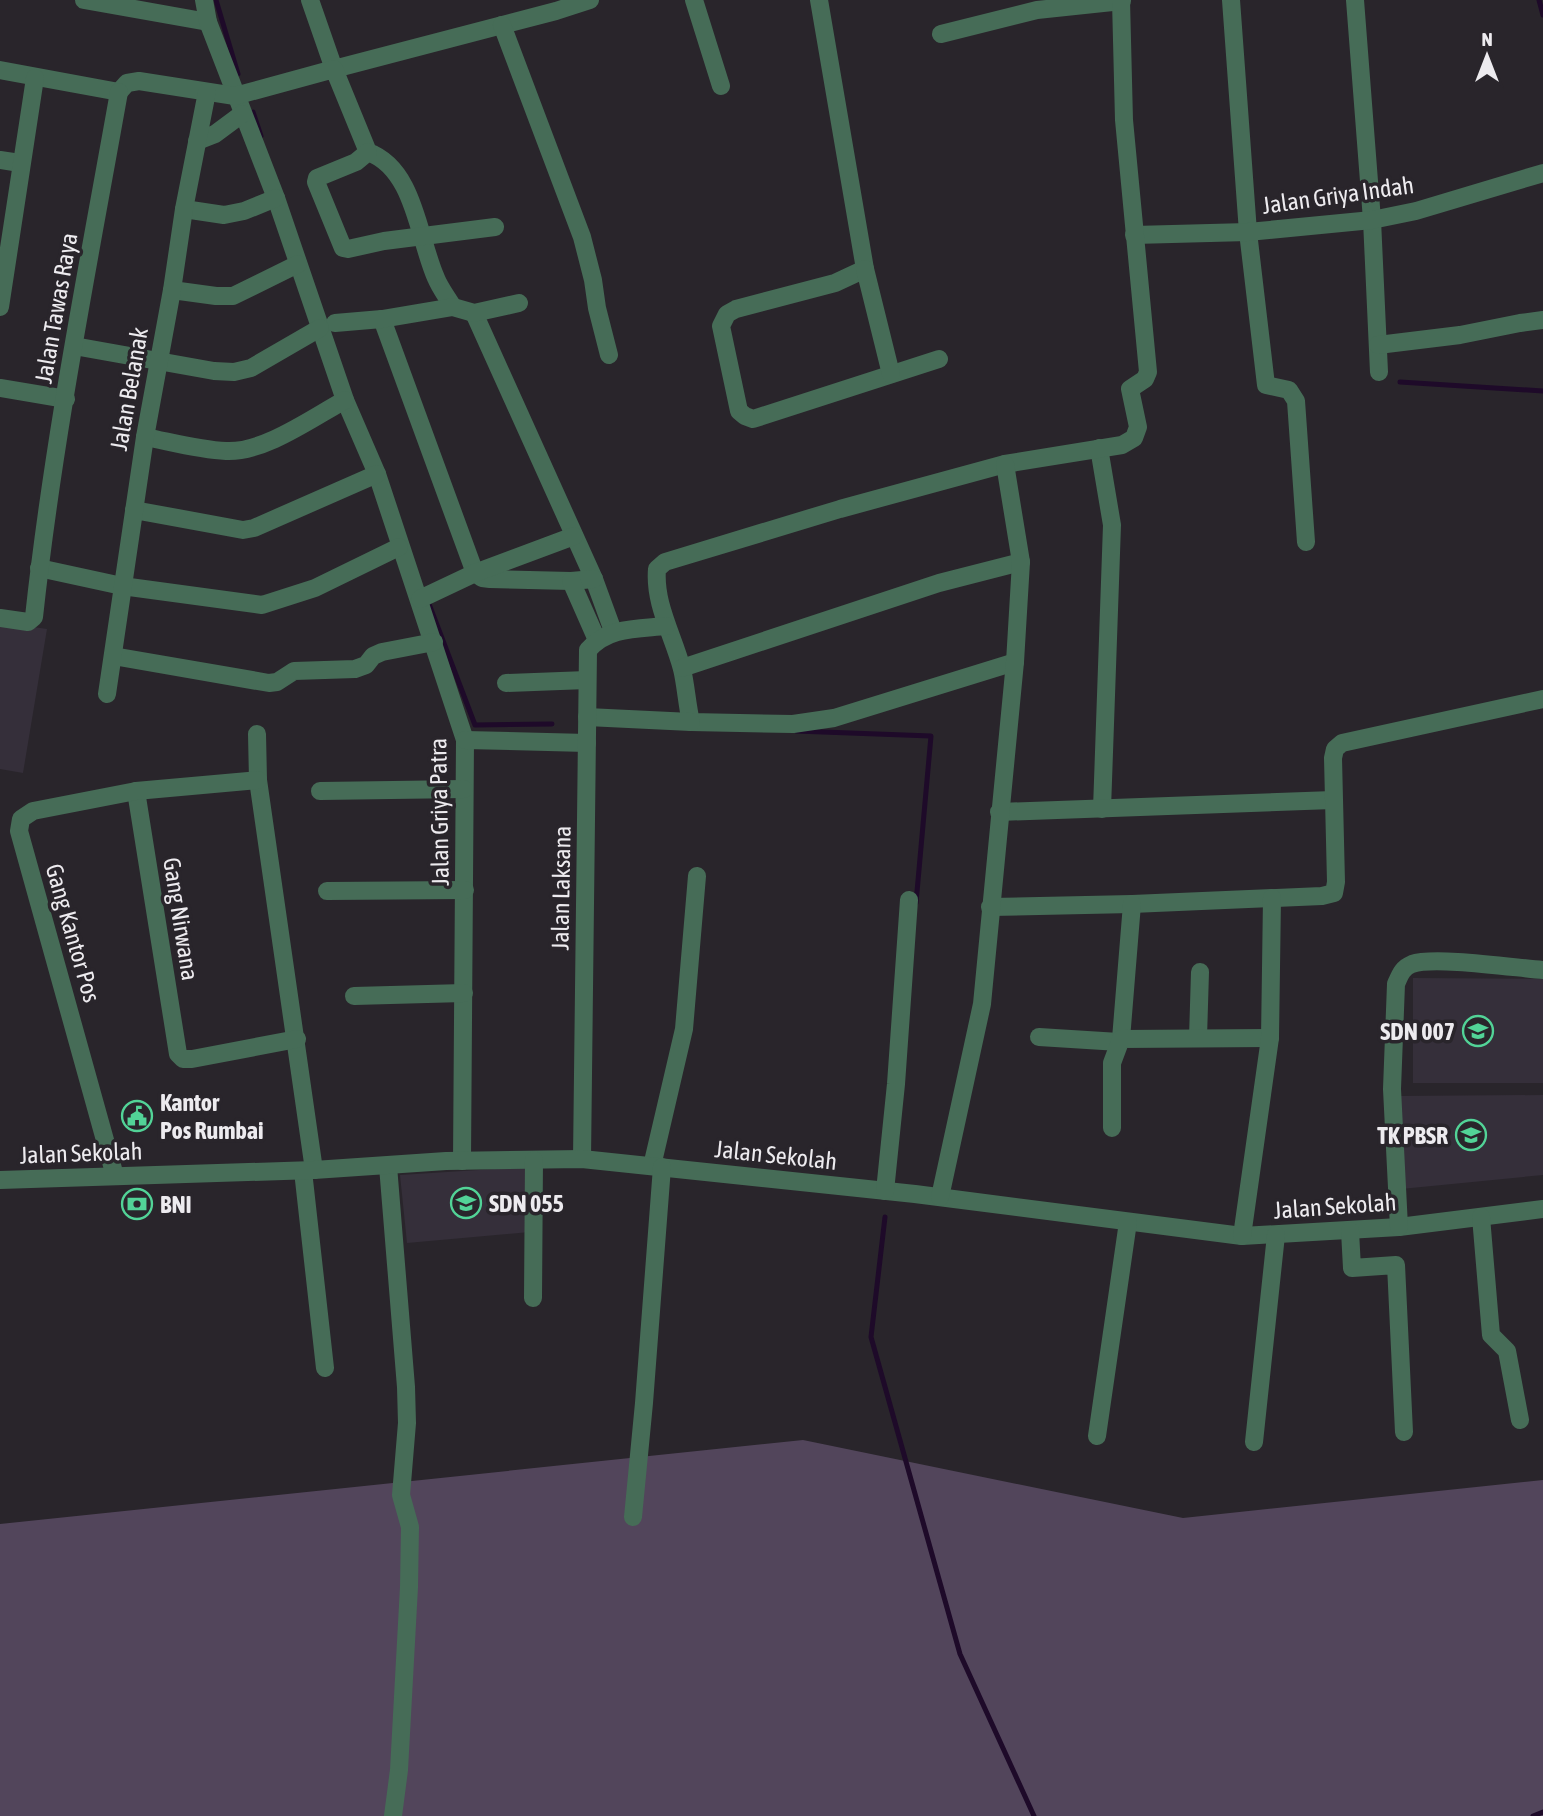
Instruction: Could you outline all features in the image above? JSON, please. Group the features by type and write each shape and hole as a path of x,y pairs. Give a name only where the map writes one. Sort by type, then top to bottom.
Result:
{"street":[{"path":"84,0 208,22"},
{"name":"Jalan Griya Patra","path":"204,0 208,22 276,198 298,264 328,326 345,400 377,474 399,547 425,597 434,642 466,740 462,1161"},
{"path":"310,0 334,69 368,152 384,158 401,177 436,279 453,307"},
{"path":"0,70 119,92 127,83 139,81 235,96 502,25 555,6 590,0"},
{"path":"694,0 721,86"},
{"path":"819,0 865,269 891,374"},
{"path":"691,722 682,668 666,626 656,581 657,569 665,562 841,509 1005,464 1122,444 1134,438 1138,432 1130,389 1145,379 1148,372 1124,120 1121,0 1037,10 941,34"},
{"path":"1231,0 1248,232 1266,384 1289,390 1296,401 1306,542"},
{"path":"1355,0 1372,220 1379,372"},
{"path":"502,25 582,237 610,355"},
{"path":"0,307 5,238 35,78"},
{"name":"Jalan Tawas Raya","path":"0,618 32,621 74,346 119,92"},
{"name":"Jalan Belanak","path":"107,694 145,437 207,92"},
{"path":"197,141 215,134 242,114"},
{"path":"368,152 356,162 317,178 316,182 343,248 495,227"},
{"path":"0,160 20,163"},
{"name":"Jalan Griya Indah","path":"1135,235 1248,232 1372,220 1416,211 1543,173"},
{"path":"184,209 224,215 244,211 276,198"},
{"path":"172,290 233,296 298,264"},
{"path":"865,269 835,283 736,309 727,314 721,326 739,411 753,419 939,359"},
{"path":"74,346 234,372 251,368 328,326 453,307 474,313 519,303"},
{"path":"474,313 594,579 605,636"},
{"path":"382,318 475,573 490,579 594,579"},
{"path":"1378,345 1460,335 1543,320"},
{"path":"0,388 66,399"},
{"path":"145,437 225,451 244,450 260,446 345,400"},
{"path":"1099,449 1112,525 1102,809"},
{"path":"940,1197 982,1004 1015,662 1021,562 1005,464"},
{"path":"134,510 243,530 254,528 377,474"},
{"path":"425,597 475,573 574,536"},
{"path":"39,568 122,586 262,605 315,588 399,547"},
{"path":"682,668 939,583 1021,562"},
{"path":"571,581 605,636"},
{"path":"605,636 666,626"},
{"name":"Jalan Laksana","path":"582,1159 588,650 605,636"},
{"path":"113,656 269,683 277,682 294,671 355,669 366,665 373,656 382,652 434,642"},
{"path":"587,717 793,724 834,718 1015,662"},
{"path":"506,683 587,680"},
{"path":"990,907 1132,904 1322,896 1334,893 1335,749 1342,743 1543,699"},
{"path":"257,734 258,779 297,1039 325,1368"},
{"path":"466,740 587,743"},
{"path":"136,791 258,779"},
{"path":"320,791 464,789"},
{"name":"Gang Nirwana","path":"136,791 178,1054 183,1059 192,1059 297,1039"},
{"name":"Gang Kantor Pos","path":"115,1176 19,831 21,819 33,811 136,791"},
{"path":"999,812 1333,800"},
{"path":"633,1517 647,1377 657,1167 684,1029 697,876"},
{"path":"327,891 465,890"},
{"path":"1242,1236 1270,1038 1272,898"},
{"path":"888,1191 909,900"},
{"path":"1112,1128 1112,1063 1120,1041 1132,904"},
{"path":"1399,1227 1392,1089 1396,984 1401,971 1413,964 1439,961 1543,970"},
{"path":"1198,1038 1200,972"},
{"path":"354,996 464,993"},
{"path":"1039,1037 1120,1041 1270,1038"},
{"name":"Jalan Sekolah","path":"0,1180 309,1170 462,1161 582,1159 940,1197 1242,1236 1399,1227 1543,1209"},
{"path":"533,1298 534,1160"},
{"path":"388,1166 406,1387 407,1423 401,1495 410,1527 399,1770 393,1816"},
{"path":"1480,1217 1491,1335 1507,1351 1520,1420"},
{"path":"1097,1436 1128,1222"},
{"path":"1350,1231 1352,1268 1396,1265 1404,1432"},
{"path":"1254,1442 1276,1235"}],"shaded area":[{"path":"0,622 47,629 23,773 0,769"},
{"name":"SDN 007","path":"1413,978 1543,979 1543,1083 1413,1083"},
{"name":"TK PBSR","path":"1543,1095 1543,1175 1401,1189 1397,1096"},
{"name":"SDN 055","path":"526,1167 530,1232 407,1243 400,1175"},
{"path":"803,1440 1183,1518 1543,1480 1543,1816 0,1816 0,1524"}],"waterway":[{"path":"216,0 238,74"},
{"path":"1539,0 1543,15"},
{"path":"253,112 261,136"},
{"path":"1400,382 1543,391"},
{"path":"429,604 475,725 552,724"},
{"path":"796,731 931,736 916,903"},
{"path":"885,1217 871,1337 960,1654 1034,1816"},
{"path":"1533,1816 1543,1812"}],"place":[{"name":"SDN 007","path":"1478,1031"},
{"name":"Kantor Pos Rumbai","path":"137,1116"},
{"name":"TK PBSR","path":"1471,1135"},
{"name":"SDN 055","path":"466,1203"},
{"name":"BNI","path":"137,1204"}]}
